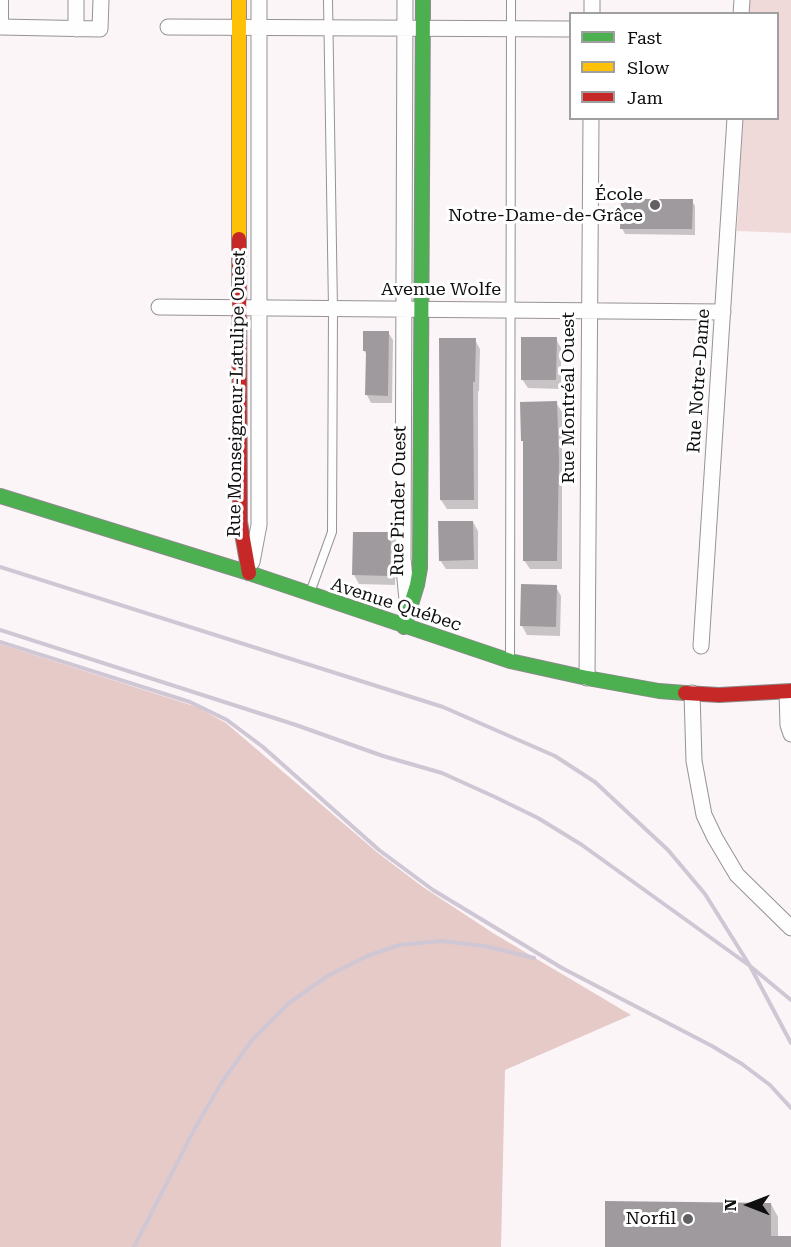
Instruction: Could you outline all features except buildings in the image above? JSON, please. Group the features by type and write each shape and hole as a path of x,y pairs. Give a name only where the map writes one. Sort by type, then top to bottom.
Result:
{"street":[{"path":"76,0 76,28"},
{"path":"2,27 100,29 100,0"},
{"name":"Rue Monseigneur-Latulipe Ouest","path":"239,0 240,522 249,573"},
{"name":"Rue Monseigneur-Latulipe Ouest","path":"249,573 259,525 259,0"},
{"name":"Rue Pinder Ouest","path":"404,627 407,597 404,558 405,0"},
{"name":"Rue Pinder Ouest","path":"404,627 420,568 423,0"},
{"path":"168,27 569,29"},
{"name":"Rue Montréal Ouest","path":"586,678 591,120"},
{"name":"Rue Notre-Dame","path":"701,646 735,120"},
{"name":"Avenue Wolfe","path":"159,308 723,312"},
{"name":"Avenue Québec","path":"0,496 249,573 510,661 658,691 719,695 789,692"},
{"path":"789,692 788,725 791,734"},
{"path":"692,693 694,761 704,815 737,875 791,928"}],"lane":[{"path":"2,27 4,0"},
{"path":"309,595 332,532 333,309 328,0"},
{"path":"510,661 511,0"}],"shaded area":[{"path":"750,0 791,0 791,233 737,231 743,120 779,120 779,12 749,12"},
{"path":"0,644 197,707 226,723 378,853 423,887 493,933 631,1015 505,1070 501,1247 0,1247"}],"railway":[{"path":"0,567 443,707 555,756 595,782 668,850 705,894 750,966 791,1043"},
{"path":"0,630 296,725 383,756 442,773 495,797 538,818 582,845 750,966 791,1000"},
{"path":"0,642 190,702 227,720 263,747 379,850 433,890 562,968 742,1064 770,1085 791,1108"},
{"path":"134,1247 195,1128 222,1082 252,1040 289,1003 329,975 367,956 399,945 441,941 485,946 534,958"}],"traffic: fast":[{"path":"404,627 420,568 423,0"},
{"path":"0,496 249,573 510,661 587,678 659,691 685,693"}],"traffic: slow":[{"path":"239,0 239,239"}],"traffic: jam":[{"path":"239,239 240,522 249,573"},
{"path":"685,693 719,695 791,691"}],"place":[{"name":"École Notre-Dame-de-Grâce","path":"655,205"},
{"name":"Norfil","path":"688,1219"}]}
